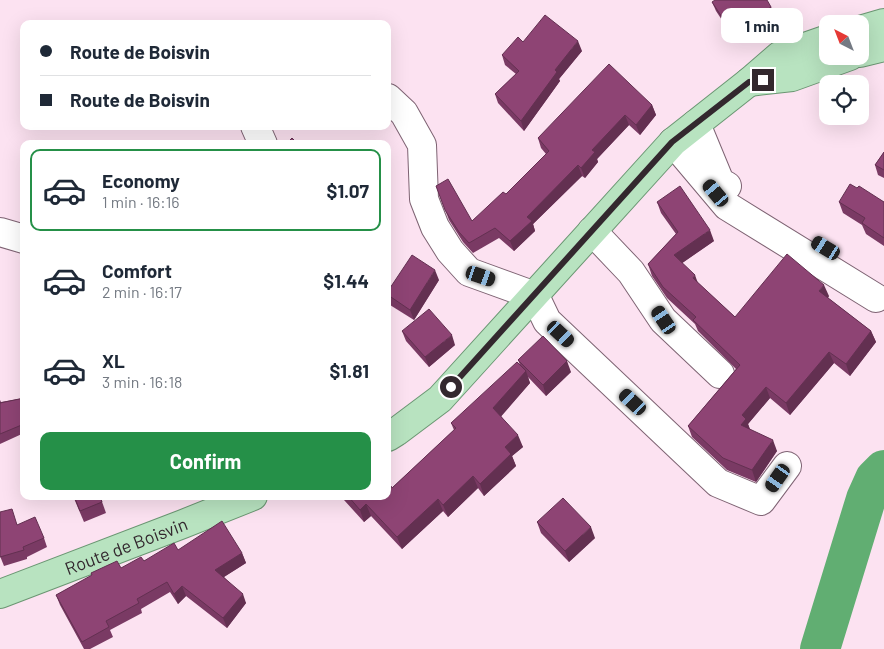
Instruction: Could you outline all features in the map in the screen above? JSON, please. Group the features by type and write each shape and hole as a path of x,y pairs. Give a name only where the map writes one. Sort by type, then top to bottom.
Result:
{"main road":[{"path":"869,27 884,23"},
{"path":"391,435 440,399 672,142 779,56 819,42"},
{"path":"869,51 884,47"},
{"path":"749,82 792,77 825,65"},
{"name":"Route de Boisvin","path":"0,594 243,500"}],"lane":[{"path":"391,101 404,113 422,145 424,199 435,227 450,251 470,272 535,296 547,321 718,483 762,501 786,466"},
{"path":"696,124 720,182 857,267"},
{"path":"672,142 727,206 876,298"},
{"path":"592,231 631,272 664,320 720,374"},
{"path":"0,232 20,237"}],"building":[{"path":"715,0 767,0 771,7 733,34 712,2"},
{"path":"545,15 578,41 555,70 557,72 521,121 495,94 519,71 502,55 518,37 523,42"},
{"path":"609,64 652,105 636,125 625,115 592,150 595,152 581,168 578,165 527,217 532,221 510,241 495,228 469,243 459,232 445,210 436,186 448,179 472,221 503,192 506,194 549,151 538,138"},
{"path":"884,152 884,170 875,165"},
{"path":"850,184 857,188 859,186 884,202 884,238 862,223 865,218 839,202"},
{"path":"680,186 710,230 674,255 695,275 693,278 735,317 787,254 824,285 819,291 871,331 846,364 829,352 786,403 766,387 742,415 746,419 741,425 773,440 752,470 723,458 688,426 740,365 693,320 696,317 663,287 648,264 678,232 657,202"},
{"path":"412,255 435,270 410,310 391,297 391,286"},
{"path":"429,309 452,335 425,357 402,331"},
{"path":"543,336 567,361 543,385 518,360"},
{"path":"517,362 526,371 493,408 518,435 505,447 511,454 480,484 473,476 443,505 438,499 397,537 366,504 360,510 351,500 391,500 391,486 392,488 456,428 451,423"},
{"path":"20,399 20,426 0,434 0,403"},
{"path":"563,498 591,527 565,551 537,522"},
{"path":"76,500 101,500 102,502 80,511"},
{"path":"12,509 17,525 35,517 44,538 23,547 24,550 0,557 0,512"},
{"path":"222,521 242,553 215,570 243,594 223,618 182,586 174,594 167,582 137,599 139,603 106,621 109,627 82,642 56,595 92,575 91,573 117,561 121,568 141,557 144,561 174,543 178,550"}],"waterway":[{"path":"820,649 866,499 875,479 884,470"}],"route":[{"path":"451,387 672,142 749,82 763,80"}]}
